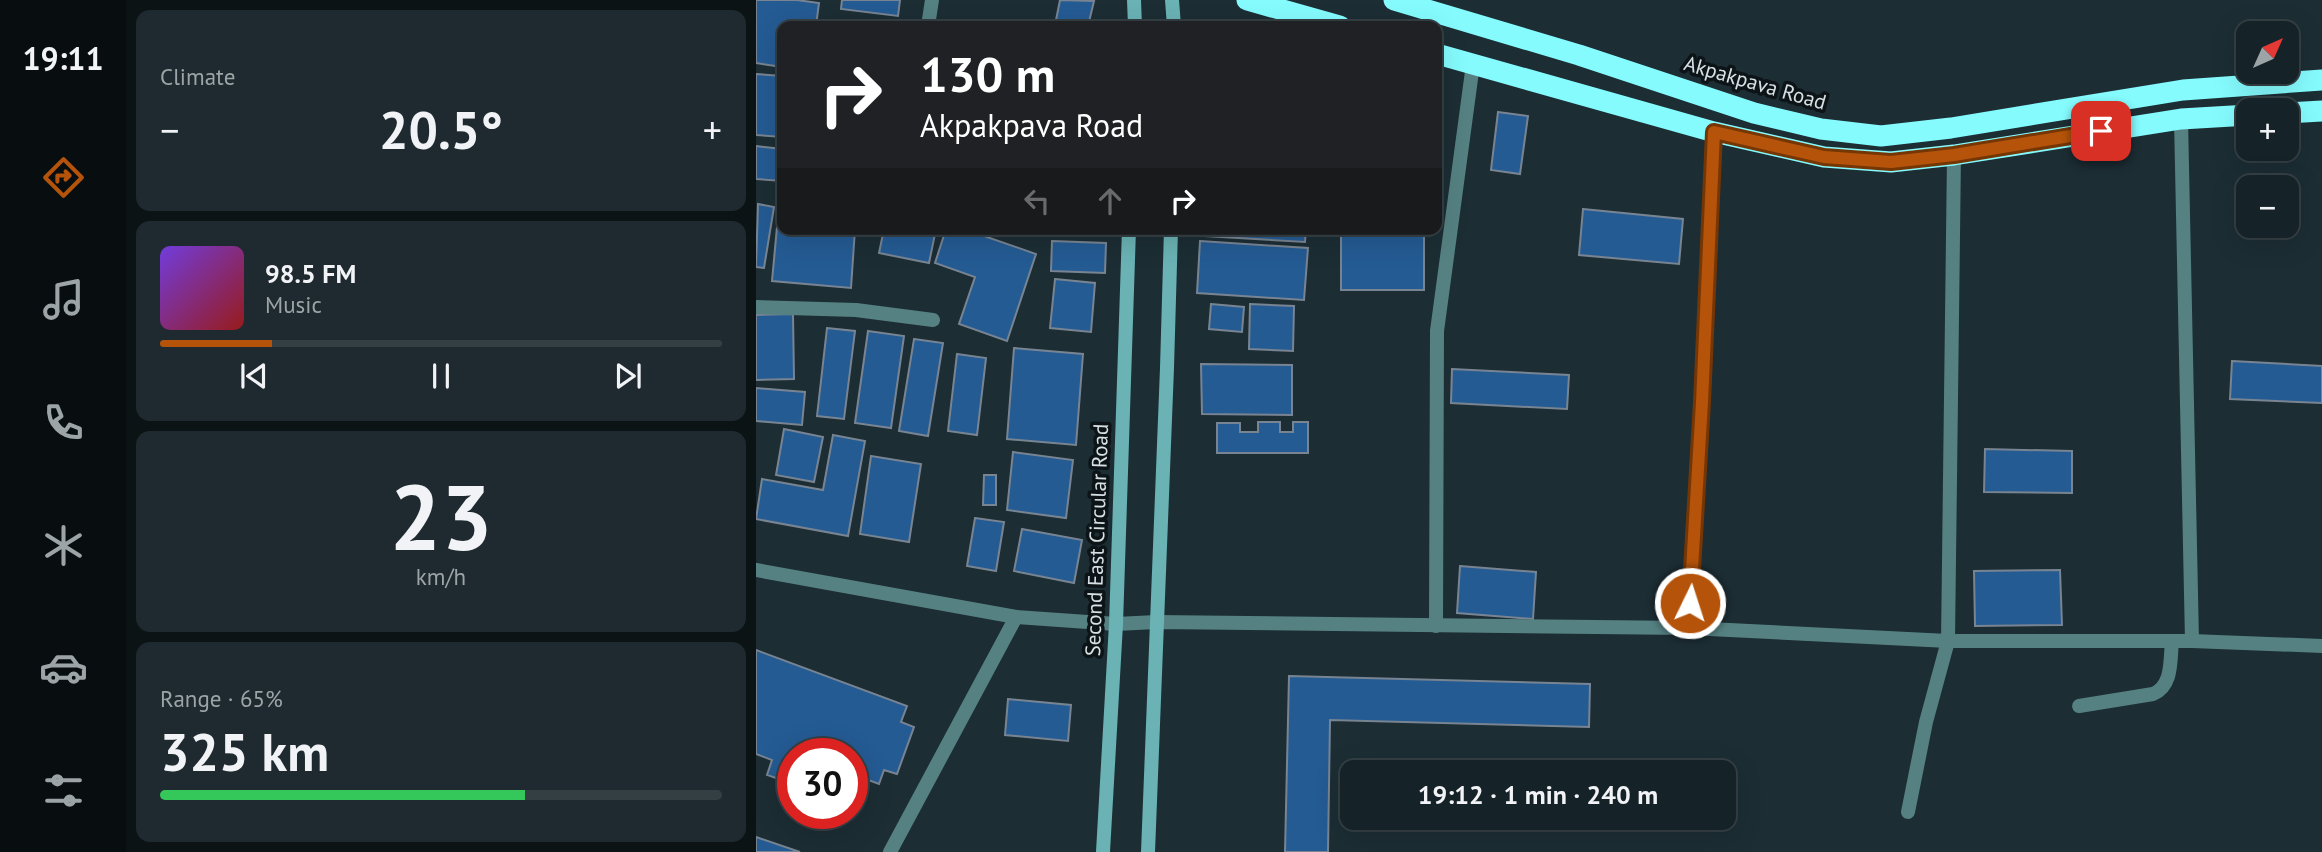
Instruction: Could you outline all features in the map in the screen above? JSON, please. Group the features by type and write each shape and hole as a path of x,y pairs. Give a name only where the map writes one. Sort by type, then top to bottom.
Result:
{"highway":[{"path":"1247,0 1322,21"},
{"name":"Akpakpava Road","path":"1394,0 1579,55 1754,113 1821,129 1881,136 1951,128 2183,90 2322,80"},
{"path":"1442,55 1714,132 1824,157 1891,162 1954,155 2181,119 2236,116"},
{"path":"2299,112 2322,111"}],"main road":[{"path":"1133,0 1135,21"},
{"path":"1172,0 1174,21"},
{"name":"Second East Circular Road","path":"1103,852 1116,624 1129,235"},
{"path":"1148,852 1171,235"}],"street":[{"path":"929,21 932,0"},
{"path":"1436,626 1437,331 1473,64"},
{"path":"2181,119 2192,641"},
{"path":"1689,628 1714,132"},
{"path":"1908,812 1926,722 1948,641 1954,155"},
{"path":"756,307 856,310 933,320"},
{"path":"756,570 1016,617 1116,624 1156,622 1689,628 1948,641 2192,641 2322,646"},
{"path":"890,852 1016,617"},
{"path":"2079,706 2161,691 2168,681 2172,641"}],"building":[{"path":"756,0 819,3 817,21 777,21 777,66 756,63"},
{"path":"842,0 900,0 898,16 841,9"},
{"path":"1060,0 1094,1 1089,21 1056,20"},
{"path":"756,74 777,76 777,137 756,135"},
{"path":"1498,112 1528,116 1520,174 1491,170"},
{"path":"756,146 777,148 777,181 756,179"},
{"path":"758,204 774,207 764,268 756,267"},
{"path":"1583,209 1683,219 1679,264 1579,255"},
{"path":"777,227 777,235 855,235 851,288 772,281"},
{"path":"883,235 935,235 929,263 879,253"},
{"path":"944,235 981,235 1036,254 1007,341 959,324 975,277 935,263"},
{"path":"1205,235 1306,235 1305,242"},
{"path":"1341,235 1424,235 1424,290 1341,290"},
{"path":"1052,241 1106,243 1105,273 1051,271"},
{"path":"1200,241 1308,248 1304,300 1197,293"},
{"path":"1055,279 1095,283 1091,332 1050,328"},
{"path":"1211,304 1244,307 1242,332 1209,329"},
{"path":"1250,304 1294,306 1293,351 1249,349"},
{"path":"793,314 794,379 756,380 756,315"},
{"path":"827,328 855,331 844,419 817,416"},
{"path":"868,331 904,336 891,428 855,423"},
{"path":"914,339 943,343 928,436 899,431"},
{"path":"1014,348 1083,354 1076,445 1007,439"},
{"path":"957,354 986,358 977,435 948,431"},
{"path":"2232,361 2322,366 2322,403 2230,399"},
{"path":"1201,364 1292,365 1292,415 1202,414"},
{"path":"1452,369 1569,375 1567,409 1451,403"},
{"path":"756,388 805,392 802,425 756,421"},
{"path":"1258,422 1280,422 1280,432 1293,432 1293,422 1308,422 1308,453 1217,453 1217,423 1240,423 1240,432 1258,432"},
{"path":"784,429 823,437 814,482 776,475"},
{"path":"833,435 865,441 848,536 756,519 762,479 823,490"},
{"path":"1985,449 2072,451 2072,493 1984,492"},
{"path":"1013,452 1073,460 1066,518 1007,510"},
{"path":"871,456 921,464 909,542 860,534"},
{"path":"984,475 996,475 996,505 983,505"},
{"path":"975,518 1004,522 996,571 967,566"},
{"path":"1022,529 1082,540 1074,583 1014,571"},
{"path":"1460,566 1536,572 1533,619 1457,613"},
{"path":"2060,570 2062,625 1975,626 1974,571"},
{"path":"756,650 907,706 901,722 914,727 897,774 884,770 879,784 868,780 868,738 777,738 777,778 767,775 772,760 756,754"},
{"path":"1289,676 1590,684 1589,727 1330,720 1328,852 1285,852"},
{"path":"1008,699 1071,705 1068,741 1005,735"},
{"path":"756,837 800,852 756,852"}],"route":[{"path":"1690,603 1714,132 1824,157 1891,162 1954,155 2101,131"}]}
